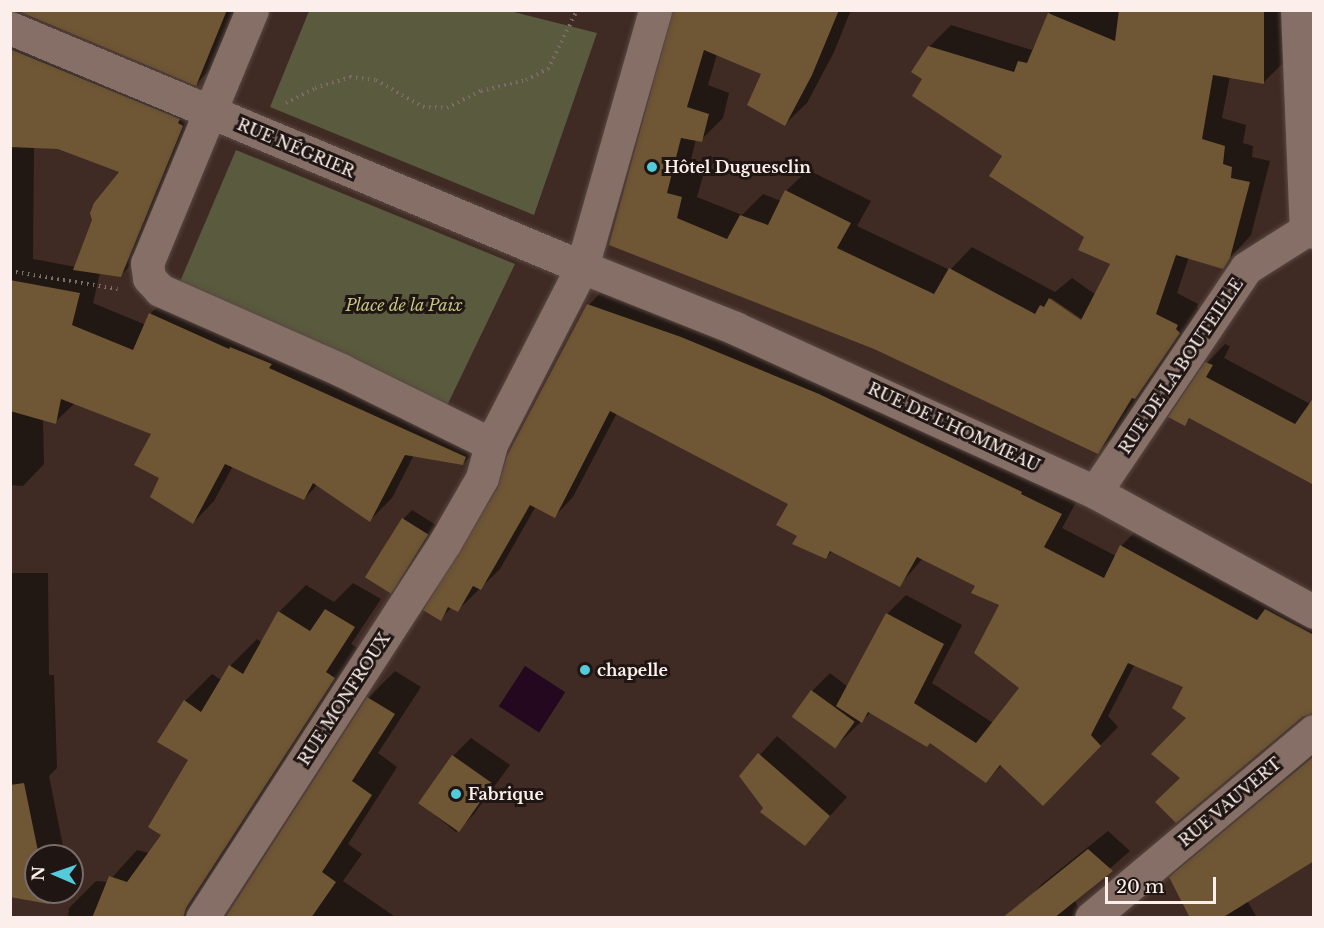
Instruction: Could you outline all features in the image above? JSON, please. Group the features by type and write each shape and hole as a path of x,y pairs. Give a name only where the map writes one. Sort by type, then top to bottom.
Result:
{"street":[{"path":"252,10 212,112 147,263 149,278 154,285 341,370 491,444 582,267 656,10"},
{"path":"1297,10 1310,231"},
{"name":"RUE NÉGRIER","path":"10,28 582,267"},
{"name":"RUE DE LA BOUTEILLE","path":"1095,492 1246,268 1310,231"},
{"name":"RUE DE L'HOMMEAU","path":"582,267 735,328 1095,492 1314,612"},
{"name":"RUE MONFROUX","path":"202,918 444,544 482,478 491,444"},
{"name":"RUE VAUVERT","path":"1091,918 1314,731"}],"path":[{"path":"279,107 315,88 350,77 376,80 423,107 447,108 481,91 526,80 548,69 577,10"},
{"path":"10,272 123,290"}],"green space":[{"path":"309,11 510,11 597,33 534,215 270,107"},
{"name":"Place de la Paix","path":"236,150 515,264 443,414 179,284"}],"shaded area":[{"path":"525,666 565,692 539,732 499,706"}],"building":[{"path":"16,10 227,10 196,86"},
{"path":"673,10 839,10 812,75 785,126 747,105 761,74 704,50 687,107 709,114 702,142 681,138 667,193 682,197 677,218 727,239 740,215 768,225 785,190 851,223 837,248 934,294 949,268 1035,314 1040,305 1044,307 1049,298 1081,320 1110,264 1078,250 1084,237 989,176 1002,156 912,96 922,79 911,72 928,46 1014,72 1018,61 1027,63 1048,13 1115,41 1119,10 1264,10 1264,84 1213,75 1202,139 1225,146 1223,164 1232,167 1231,178 1250,182 1230,258 1223,269 1176,255 1156,314 1178,325 1176,329 1180,333 1135,399 1132,398 1098,454 874,349 609,245"},
{"path":"10,49 180,119 178,123 183,126 121,277 73,270 92,220 90,213 94,203 119,172 58,149 10,147"},
{"path":"10,280 80,293 72,325 133,350 149,313 229,349 230,347 272,364 269,368 466,457 463,465 405,455 370,522 313,483 304,500 225,464 193,524 150,497 159,478 134,465 151,434 61,399 56,424 10,411"},
{"path":"587,304 681,337 819,394 1022,492 1021,494 1062,514 1044,547 1104,578 1120,545 1257,620 1265,609 1314,635 1314,713 1302,717 1176,823 1155,802 1180,778 1151,754 1186,718 1172,708 1183,687 1128,663 1091,735 1101,746 1043,806 1000,765 986,783 930,743 927,747 868,712 862,723 836,706 886,613 944,644 914,703 976,743 1019,688 974,653 999,605 971,593 975,586 917,557 900,587 830,551 826,559 792,544 797,536 776,525 788,504 610,411 555,518 530,505 481,590 473,586 458,612 448,607 441,621 423,610 498,487 507,456"},
{"path":"1205,362 1213,365 1206,377 1295,424 1314,397 1314,485 1189,418 1185,426 1168,417"},
{"path":"402,518 428,534 391,594 365,577"},
{"path":"325,609 355,627 326,672 335,678 186,908 183,918 92,918 109,876 127,882 161,835 148,827 188,760 157,742 184,700 201,712 229,665 243,674 278,611 310,631"},
{"path":"811,690 855,722 835,748 792,717"},
{"path":"367,697 395,714 352,781 372,795 322,872 336,882 311,918 225,918"},
{"path":"758,753 830,816 805,846 760,812 763,808 739,776"},
{"name":"Fabrique","path":"452,755 493,784 459,832 418,803"},
{"path":"1314,756 1314,861 1222,918 1190,918 1169,877"},
{"path":"24,783 37,844 24,844 24,900 10,897 10,785"},
{"path":"1088,849 1113,871 1054,918 1002,918"}],"place":[{"name":"Hôtel Duguesclin","path":"652,167"},
{"name":"chapelle","path":"585,670"},
{"name":"Fabrique","path":"456,794"}]}
